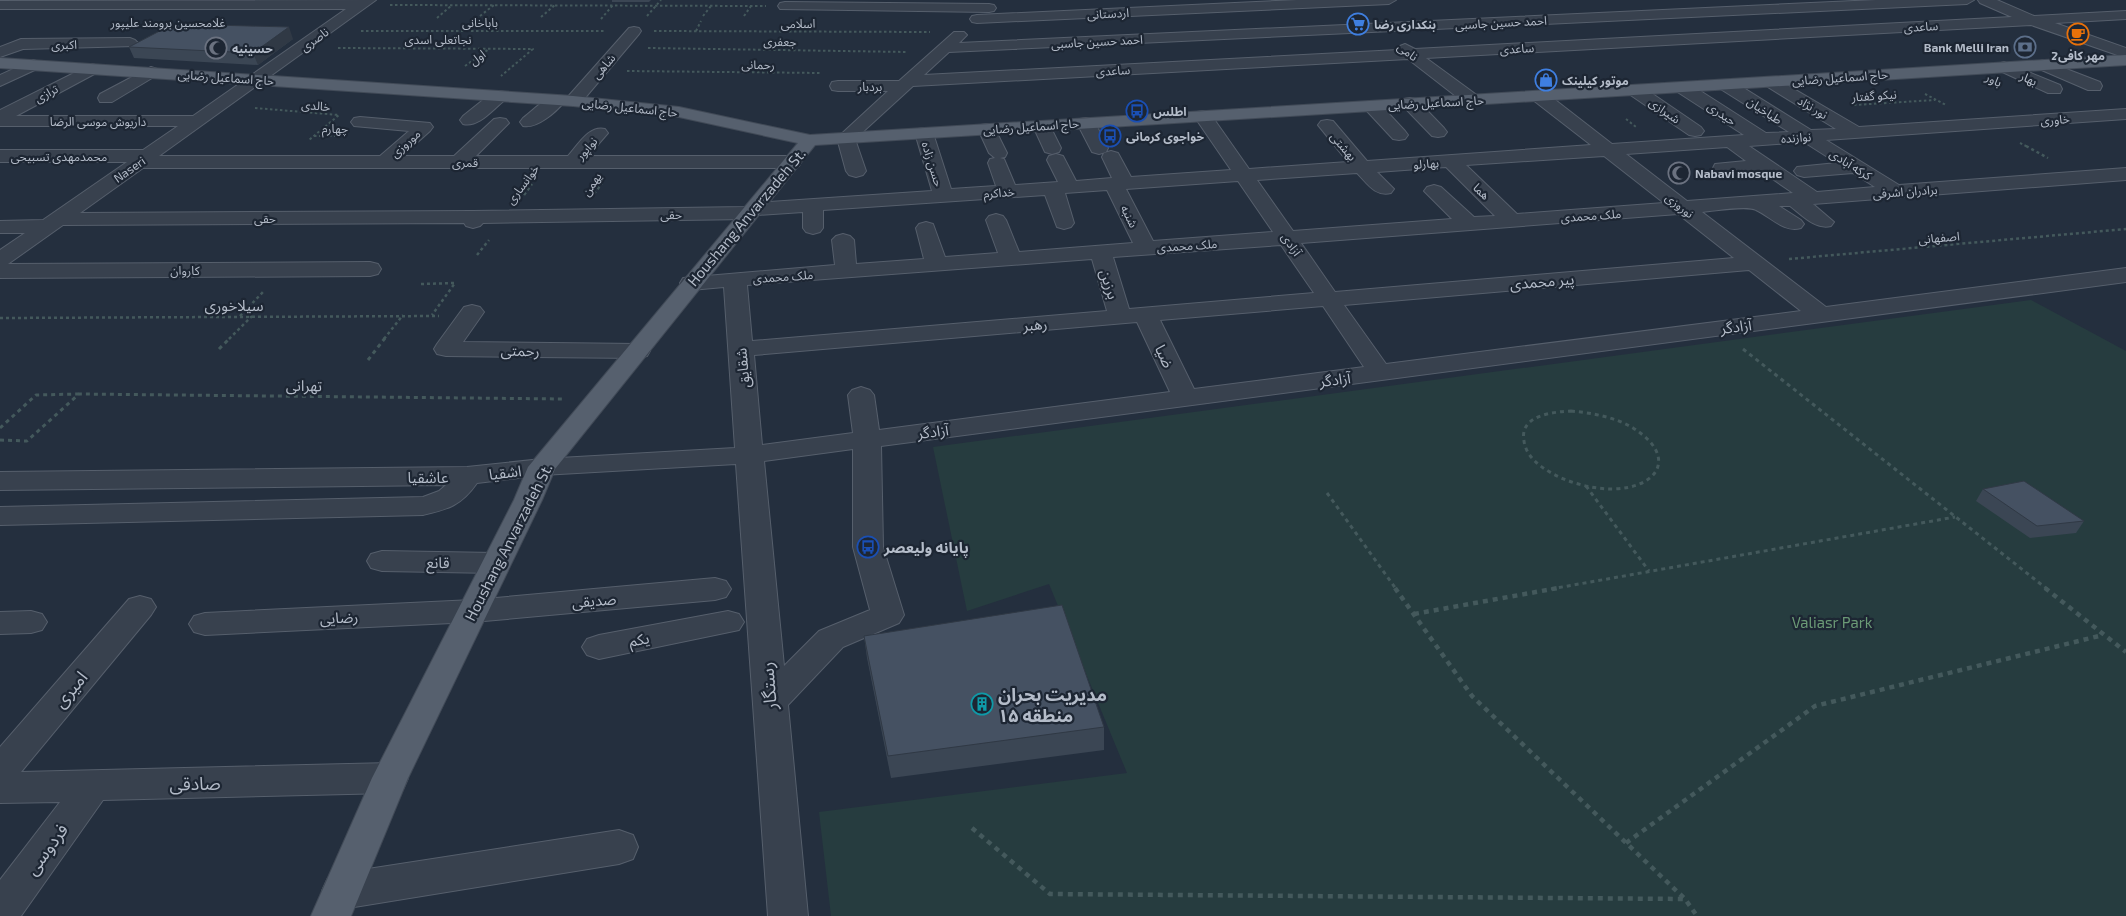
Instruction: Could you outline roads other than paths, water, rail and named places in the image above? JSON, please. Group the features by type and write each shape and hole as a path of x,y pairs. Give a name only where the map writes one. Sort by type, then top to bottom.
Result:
{"main road":[{"name":"حاج اسماعیل رضایی","path":"0,63 565,101 679,112 810,140 2126,60"},
{"name":"Houshang Anvarzadeh St.","path":"336,904 390,778 495,563 528,500 542,467 810,140"}],"street":[{"name":"اردستانی","path":"785,6 988,9 1389,0"},
{"name":"احمد حسین جاسبی","path":"943,50 1968,0"},
{"path":"1985,0 2032,20 2126,53"},
{"name":"نامی","path":"1344,2 1472,100"},
{"path":"0,5 365,3"},
{"name":"ناصری","path":"259,79 365,3"},
{"path":"856,171 846,138 988,9"},
{"name":"ساعدی","path":"906,84 2126,14"},
{"path":"307,23 331,27"},
{"name":"شاهی","path":"529,122 565,101 599,71 634,31"},
{"name":"اکبری","path":"0,52 21,44 130,43"},
{"path":"0,81 33,65"},
{"path":"2043,65 2094,86"},
{"name":"بهار","path":"2004,67 2054,89"},
{"name":"ترازی","path":"0,119 92,69"},
{"name":"باور","path":"1971,69 2017,90"},
{"path":"106,98 151,72"},
{"name":"Naseri","path":"0,260 196,121 259,79"},
{"name":"بردبار","path":"832,80 906,84"},
{"name":"نور نژاد","path":"1769,82 1856,133"},
{"name":"طباخیان","path":"1725,84 1806,136"},
{"name":"حیدری","path":"1682,87 1762,139"},
{"name":"شیرازی","path":"1636,90 1695,131"},
{"path":"469,120 499,96"},
{"name":"نوروزی","path":"1539,96 1821,315"},
{"path":"1410,103 1438,132"},
{"path":"1372,106 1407,164"},
{"path":"2004,106 2049,119"},
{"name":"خاوری","path":"1984,124 2126,114"},
{"name":"آزادی","path":"1203,116 1380,373"},
{"name":"داریوش موسی الرضا","path":"0,119 196,121"},
{"name":"موروزی","path":"360,122 424,127 385,162"},
{"path":"459,162 500,123"},
{"name":"شنبه","path":"1086,123 1105,153 1146,248"},
{"name":"نوازنده","path":"1609,150 1984,124"},
{"name":"بهشتی","path":"1327,125 1362,167 1384,189"},
{"path":"1042,126 1054,154 1061,188 1064,223"},
{"path":"987,129 1008,192"},
{"name":"نواپور","path":"573,162 599,133"},
{"name":"حسن زاده","path":"924,133 943,196"},
{"name":"کرکه آبادی","path":"1806,136 1856,168 1943,206"},
{"path":"1730,142 1764,165 1803,198 1824,222"},
{"path":"1506,150 1520,174"},
{"name":"بهارلو","path":"1244,175 1407,164 1454,153 1472,159 1506,150 1527,156 1609,150"},
{"name":"هما","path":"1454,153 1512,220"},
{"path":"1551,154 1569,169"},
{"name":"محمدمهدی تسبیحی","path":"0,156 143,159"},
{"name":"قمری","path":"143,159 284,162 792,162"},
{"path":"1169,160 1183,179"},
{"path":"1722,168 1764,165"},
{"path":"1804,171 1856,168"},
{"name":"برادران اشرفی","path":"1683,208 2126,174"},
{"name":"خداکرم","path":"751,211 813,205 900,191 943,196 1244,175"},
{"path":"1434,191 1469,224"},
{"path":"1757,202 1794,224"},
{"path":"813,205 813,228"},
{"name":"ملک محمدی","path":"691,283 1683,208"},
{"name":"حقی","path":"0,226 53,222 473,220 508,216 751,211"},
{"path":"996,220 1011,259"},
{"path":"926,228 936,264"},
{"path":"1367,232 1382,252"},
{"path":"843,240 846,271"},
{"name":"برزین","path":"1101,252 1120,316"},
{"name":"پیر محمدی","path":"1329,299 1754,263"},
{"name":"کاروان","path":"0,270 370,269"},
{"name":"آزادگر","path":"542,467 748,455 2126,275"},
{"name":"شقایق","path":"735,280 748,455"},
{"name":"رهبر","path":"740,349 1329,299"},
{"name":"ضیا","path":"1145,314 1186,398"},
{"name":"رحمتی","path":"470,315 446,349 638,351"},
{"path":"770,702 830,639 888,615 868,547 867,440 861,395"},
{"name":"رستگار","path":"748,455 788,916"},
{"name":"اشقیا","path":"467,476 542,467"},
{"name":"عاشقیا","path":"0,481 467,476 460,489 448,499 423,506 0,516"},
{"name":"قانع","path":"382,561 495,563"},
{"name":"صدیقی","path":"473,611 715,589"},
{"path":"676,592 680,631"},
{"name":"امیری","path":"0,772 140,607"},
{"name":"رضایی","path":"204,624 473,611"},
{"path":"0,623 31,622"},
{"name":"یکم","path":"599,647 728,622"},
{"name":"صادقی","path":"0,788 390,778"},
{"name":"فردوسی","path":"0,912 93,786"},
{"path":"336,904 619,847"}],"place":[{"name":"بنکداری رضا","path":"1358,24"},
{"name":"2مهر کافی","path":"2078,34"},
{"name":"Bank Melli Iran","path":"2025,47"},
{"name":"حسینیه","path":"216,48"},
{"name":"موتور کیلینک","path":"1546,80"},
{"name":"اطلس","path":"1137,111"},
{"name":"خواجوی کرمانی","path":"1110,136"},
{"name":"Nabavi mosque","path":"1679,173"},
{"name":"پایانه ولیعصر","path":"868,547"},
{"name":"مدیریت بحران منطقه ۱۵","path":"982,704"}],"park label":[{"name":"Valiasr Park","path":"1832,622"}]}
